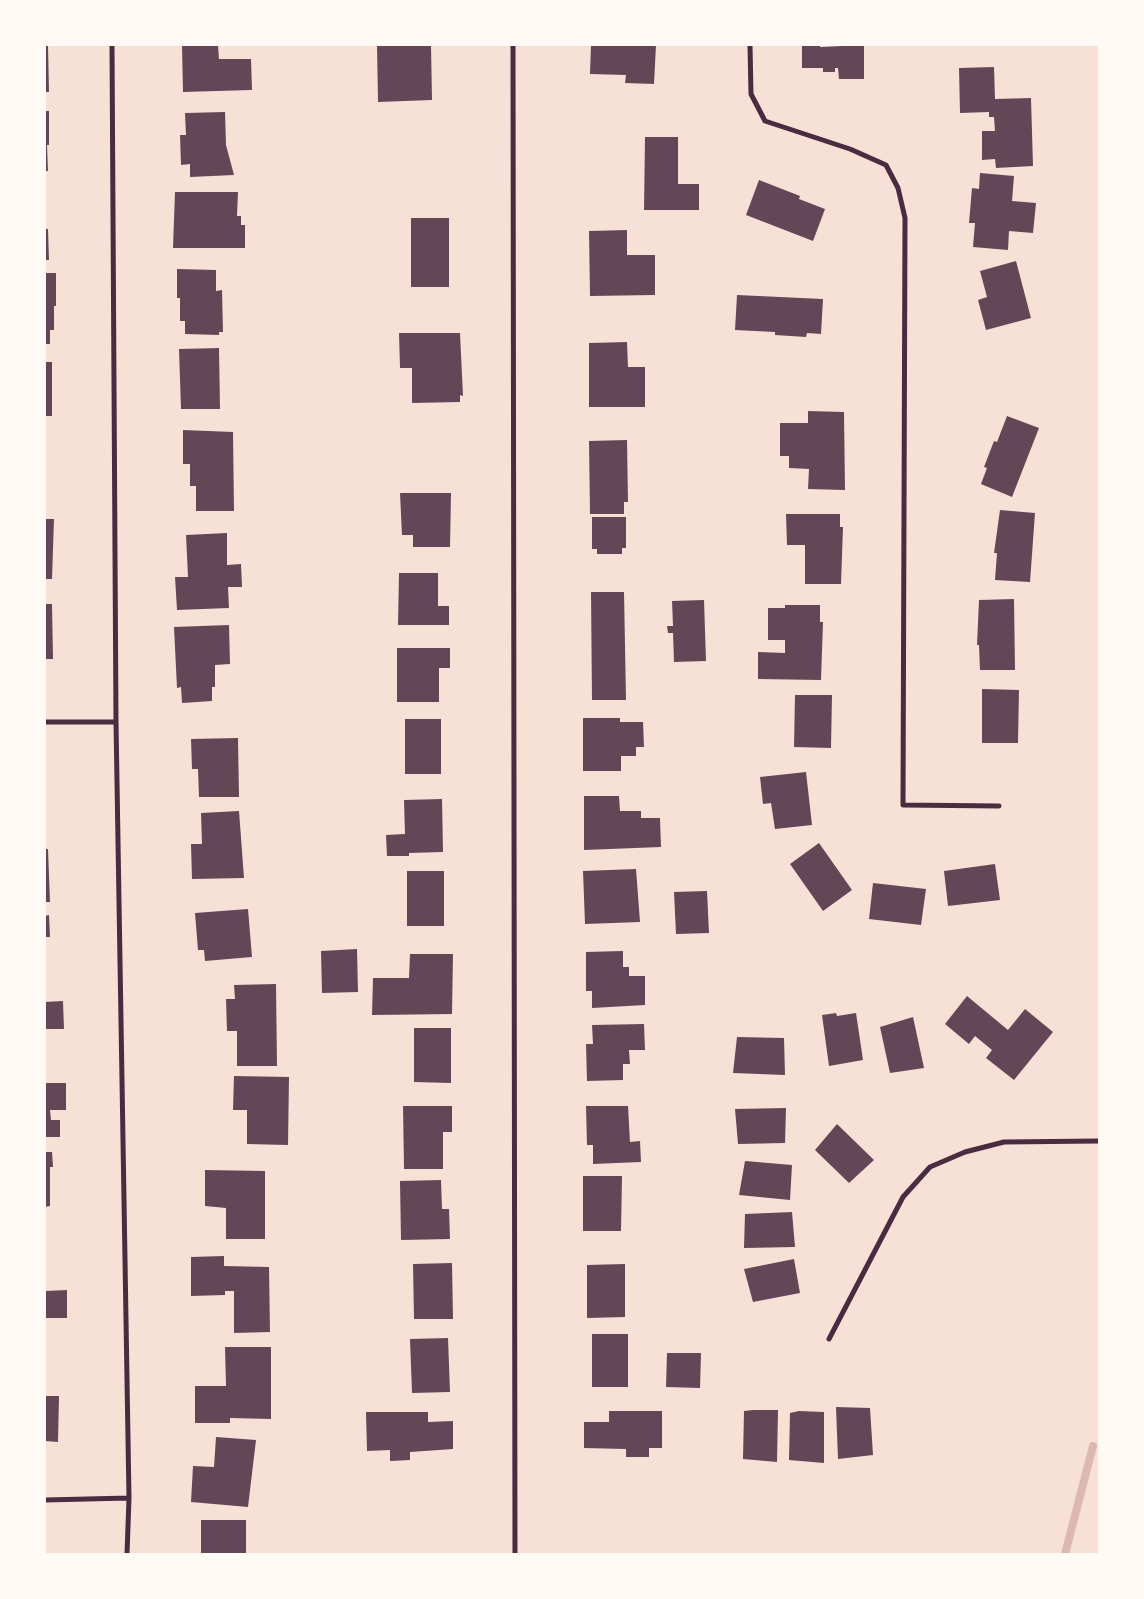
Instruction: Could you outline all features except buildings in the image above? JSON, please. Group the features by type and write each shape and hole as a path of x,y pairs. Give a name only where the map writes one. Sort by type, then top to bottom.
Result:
{"street":[{"path":"112,45 116,722 129,1498 128,1554"},
{"path":"513,45 515,1554"},
{"path":"750,45 751,94 765,121 850,149 886,165 898,188 905,218 903,805 999,806"},
{"path":"45,722 116,722"},
{"path":"829,1339 903,1197 930,1167 966,1152 1004,1142 1099,1141"},
{"path":"45,1500 129,1498"}],"waterway":[{"path":"1065,1554 1093,1446"}]}
